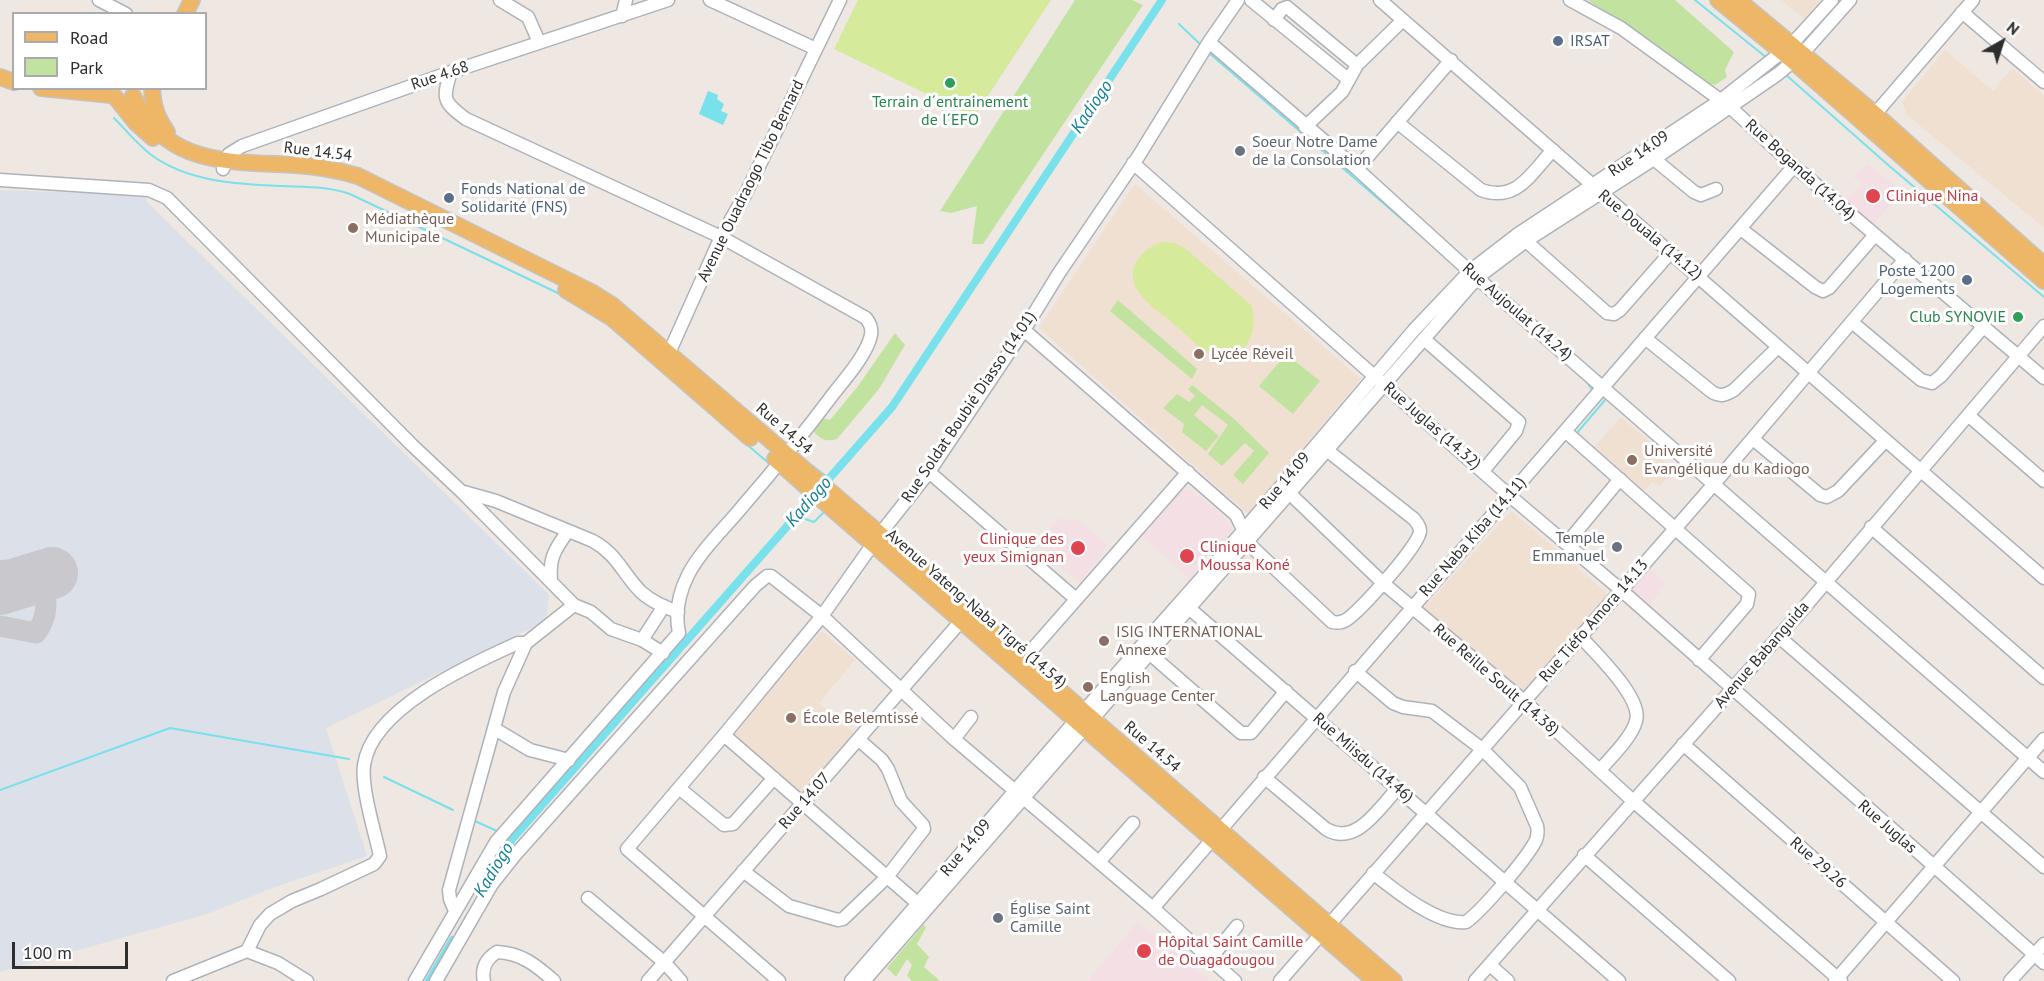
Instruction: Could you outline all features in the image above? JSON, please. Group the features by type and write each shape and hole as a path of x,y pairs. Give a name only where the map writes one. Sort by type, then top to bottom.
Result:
{"main road":[{"path":"1718,0 1793,52 1875,114 2044,265"},
{"path":"1738,0 2044,280"},
{"path":"74,90 112,94 126,99 135,91"},
{"path":"152,90 153,105 158,119 179,146"},
{"name":"Rue 14.54","path":"135,91 151,124 179,146 225,165"},
{"path":"87,92 117,108 136,123"},
{"name":"Rue 14.54","path":"112,94 136,123 165,147 181,156 225,165 317,167 345,172 371,181 593,293 619,310 665,357 827,497 1023,660 1083,720 1216,834"},
{"name":"Avenue Yateng-Naba Tigré (14.54)","path":"877,539 961,621 1083,720"},
{"path":"1216,834 1325,929 1394,981"},
{"path":"1325,929 1375,981"}],"street":[{"path":"99,0 122,12"},
{"path":"500,0 528,17 538,42"},
{"path":"622,16 626,0"},
{"name":"Rue 4.68","path":"225,165 229,154 242,146 538,42 668,0"},
{"name":"Avenue Ouadraogo Tibo Bernard","path":"665,357 721,237 746,193 840,0"},
{"name":"Rue Soldat Boubié Diasso (14.01)","path":"705,915 627,849 822,616 928,472 1024,330 1238,0"},
{"path":"1251,0 1349,80"},
{"name":"Rue Douala (14.12)","path":"1380,0 1596,189 1701,276 1778,347 2044,578"},
{"name":"Rue Boganda (14.04)","path":"1570,0 1605,18 1726,103 1874,236 1905,259 2044,378"},
{"path":"1793,52 1832,0"},
{"path":"1793,52 1850,0"},
{"path":"1875,114 1973,0"},
{"path":"714,1 816,49"},
{"path":"1274,20 1282,9 1287,7 1357,65"},
{"path":"1962,12 2044,82"},
{"path":"1305,127 1335,99 1357,65 1403,20"},
{"name":"Rue Aujoulat (14.24)","path":"1209,42 2044,772"},
{"name":"Rue 14.09","path":"864,981 922,907 1018,795 1286,489 1414,330 1518,234 1654,159 1793,52"},
{"path":"1357,169 1451,60"},
{"path":"415,981 496,842 679,633 678,612 681,594 688,575 708,547 783,459 850,373 871,336 871,326 866,318 721,237 466,119 446,100 444,92 451,72"},
{"name":"Rue 14.09","path":"1286,489 1328,451 1424,339 1474,275 1526,242 1596,189 1726,103"},
{"path":"1397,122 1481,190 1490,194 1503,194 1516,190 1553,150"},
{"path":"1654,159 1694,192 1701,195 1716,189"},
{"name":"Rue Juglas (14.32)","path":"1133,164 1510,496 1621,590 1732,690"},
{"name":"Rue Naba Kiba (14.11)","path":"1153,908 1355,671 1510,496 1794,166"},
{"path":"0,180 149,190 167,198 412,446 462,492 574,605 591,612 611,629 642,640 663,653"},
{"path":"1741,229 1823,291 1874,236"},
{"path":"1526,242 1608,312 1614,314 1671,252"},
{"name":"Rue Tiéfo Amora 14.13","path":"1280,981 1753,439 1905,259"},
{"path":"1853,323 1926,383 1936,382 1984,326"},
{"name":"Avenue Babanguida","path":"1475,981 1826,582 1919,470 2044,326"},
{"path":"1024,330 1236,515 1256,551 1332,622 1343,622 1383,583 1416,543 1420,531 1419,524 1328,451"},
{"path":"1645,338 1720,396 1734,390 1778,347"},
{"path":"1424,339 1519,422 1516,431 1483,471"},
{"path":"1968,415 2044,481"},
{"path":"1565,430 1676,527 1750,597 1747,604 1699,660"},
{"path":"1753,439 1820,495 1827,497 1834,495 1885,441"},
{"path":"928,472 1076,599"},
{"path":"1023,660 1188,472"},
{"path":"1567,543 1620,479"},
{"name":"Rue Reille Soult (14.38)","path":"1286,489 1383,583 1524,701 1632,800 1838,980"},
{"path":"462,492 496,501 606,548 643,593 654,602 678,612"},
{"path":"1871,527 2044,678"},
{"path":"551,580 550,566 554,553 568,531"},
{"name":"Rue 14.09","path":"1083,720 1149,653 1189,608 1246,536"},
{"path":"436,981 492,884 515,855 763,578 771,576 822,616 954,739 1153,908 1235,981"},
{"path":"455,910 449,890 504,692 526,643 574,605"},
{"path":"642,640 664,606"},
{"name":"Rue Miisdu (14.46)","path":"1189,608 1619,981"},
{"name":"Rue 14.07","path":"648,981 961,621"},
{"path":"1580,636 1630,695 1637,712 1637,720 1633,728 1600,770"},
{"path":"1778,636 2044,867"},
{"path":"173,981 247,951 260,925 270,914 292,901 374,864 380,856 363,777 364,763 380,732 412,701 453,673 518,644 526,643"},
{"path":"1149,653 1241,733 1251,733 1286,692"},
{"path":"1355,671 1393,703 1403,707 1432,711 1482,749 1520,788 1538,826 1537,838 1533,845 1505,881 1470,920 1461,923 1418,906 1373,873"},
{"name":"Rue Juglas","path":"1732,690 2044,963"},
{"path":"954,739 971,717"},
{"path":"495,729 530,750 568,760"},
{"path":"724,735 922,907"},
{"path":"743,871 789,906 838,920 848,916 887,877 924,829 919,820 901,801 882,760 859,740"},
{"path":"1838,980 2044,740"},
{"name":"Rue 29.26","path":"1683,744 1953,981"},
{"path":"1264,777 1326,829 1333,833 1344,834 1360,829 1398,788"},
{"path":"679,788 724,825 729,826 774,778"},
{"path":"1099,862 1133,823"},
{"path":"1584,855 1729,981"},
{"path":"588,898 665,963 681,981"},
{"name":"Rue 14.09","path":"850,981 922,907"},
{"path":"705,915 779,981"},
{"path":"1210,959 1237,926"},
{"path":"2010,981 2044,944"},
{"path":"247,951 278,963 307,981"},
{"path":"484,981 485,964 488,958 497,952 517,955 533,963 554,981"},
{"path":"1490,964 1508,981"}],"shaded area":[{"path":"1781,0 1820,0 1804,19"},
{"path":"1945,50 1993,91 2012,68 2044,96 2044,228 1907,115 1902,102"},
{"name":"Clinique Nina","path":"1868,164 1902,191 1871,227 1844,201 1863,183 1853,177"},
{"name":"Lycée Réveil","path":"1135,184 1361,379 1248,514 1039,328"},
{"path":"0,190 145,195 147,202 549,595 546,621 326,728 367,856 275,887 207,914 0,972"},
{"name":"Université Evangélique du Kadiogo","path":"1621,417 1655,446 1652,451 1674,470 1659,487 1653,481 1639,493 1591,451"},
{"name":"Clinique Moussa Koné","path":"1178,489 1188,489 1201,498 1224,517 1233,529 1190,579 1139,533"},
{"path":"1511,511 1609,595 1521,694 1423,609"},
{"name":"Clinique des yeux Simignan","path":"1058,519 1079,521 1108,545 1080,582 1053,562 1046,533"},
{"path":"1648,568 1666,584 1647,607 1627,592"},
{"name":"École Belemtissé","path":"822,631 855,660 819,703 855,734 803,796 732,734"},
{"name":"Hôpital Saint Camille de Ouagadougou","path":"1138,921 1210,981 1088,981"}],"green space":[{"name":"Terrain d´entrainement de l´EFO","path":"858,0 1051,0 974,117 834,49"},
{"path":"1075,0 1132,0 1143,5 983,244 972,244 977,206 951,213 940,211"},
{"path":"1588,0 1675,0 1734,52 1725,70 1727,77 1715,85 1707,83"},
{"path":"1162,242 1174,243 1186,249 1251,305 1253,326 1251,335 1247,344 1234,355 1224,356 1208,352 1151,305 1138,291 1133,275 1137,261 1147,250"},
{"path":"1118,300 1197,369 1192,379 1110,311"},
{"path":"895,333 905,345 879,389 837,439 824,440 819,437 814,432 815,425 823,418 830,420 858,386"},
{"path":"1286,354 1320,381 1293,414 1259,386"},
{"path":"1192,385 1233,418 1269,453 1243,484 1233,475 1254,451 1245,443 1222,466 1208,454 1228,425 1202,405 1194,415 1219,436 1206,451 1182,432 1184,424 1163,408 1177,394 1189,402 1195,396 1188,389"},
{"path":"923,925 926,927 917,944 929,957 924,967 940,981 912,981 907,976 912,965 907,959 896,977 887,968"}],"water":[{"path":"708,91 718,95 717,99 724,104 721,111 728,114 723,125 699,114"}],"waterway":[{"name":"Kadiogo","path":"484,887 512,839 892,407 1162,0"},
{"path":"1695,0 1767,58"},
{"path":"1179,24 1202,46"},
{"path":"1208,52 1440,252"},
{"path":"1785,74 2044,297"},
{"path":"114,118 150,154 180,171 213,180 316,187 350,194 562,295"},
{"path":"632,345 704,408"},
{"path":"1586,381 1593,391"},
{"path":"1576,434 1605,400"},
{"path":"745,443 771,465"},
{"path":"806,461 826,476 830,476"},
{"path":"782,475 807,498 808,502"},
{"path":"796,516 814,522 823,513"},
{"path":"1678,540 1719,575"},
{"path":"0,790 170,728 349,759"},
{"path":"384,777 453,810"},
{"path":"475,821 499,832"},
{"name":"Kadiogo","path":"429,981 453,940"}],"taxiway":[{"path":"0,571 14,570 26,573 35,579 42,587 46,609 43,621 36,633 0,626"}],"runway":[{"path":"0,589 52,573"}],"place":[{"name":"IRSAT","path":"1558,41"},
{"name":"Terrain d´entrainement de l´EFO","path":"950,83"},
{"name":"Soeur Notre Dame de la Consolation","path":"1240,151"},
{"name":"Clinique Nina","path":"1873,196"},
{"name":"Fonds National de Solidarité (FNS)","path":"449,198"},
{"name":"Médiathèque Municipale","path":"353,228"},
{"name":"Poste 1200 Logements","path":"1967,280"},
{"name":"Club SYNOVIE","path":"2018,317"},
{"name":"Lycée Réveil","path":"1199,354"},
{"name":"Université Evangélique du Kadiogo","path":"1632,460"},
{"name":"Temple Emmanuel","path":"1617,547"},
{"name":"Clinique des yeux Simignan","path":"1078,548"},
{"name":"Clinique Moussa Koné","path":"1187,556"},
{"name":"ISIG INTERNATIONAL Annexe","path":"1104,641"},
{"name":"English Language Center","path":"1088,687"},
{"name":"École Belemtissé","path":"791,718"},
{"name":"Église Saint Camille","path":"998,918"},
{"name":"Hôpital Saint Camille de Ouagadougou","path":"1144,951"}]}
